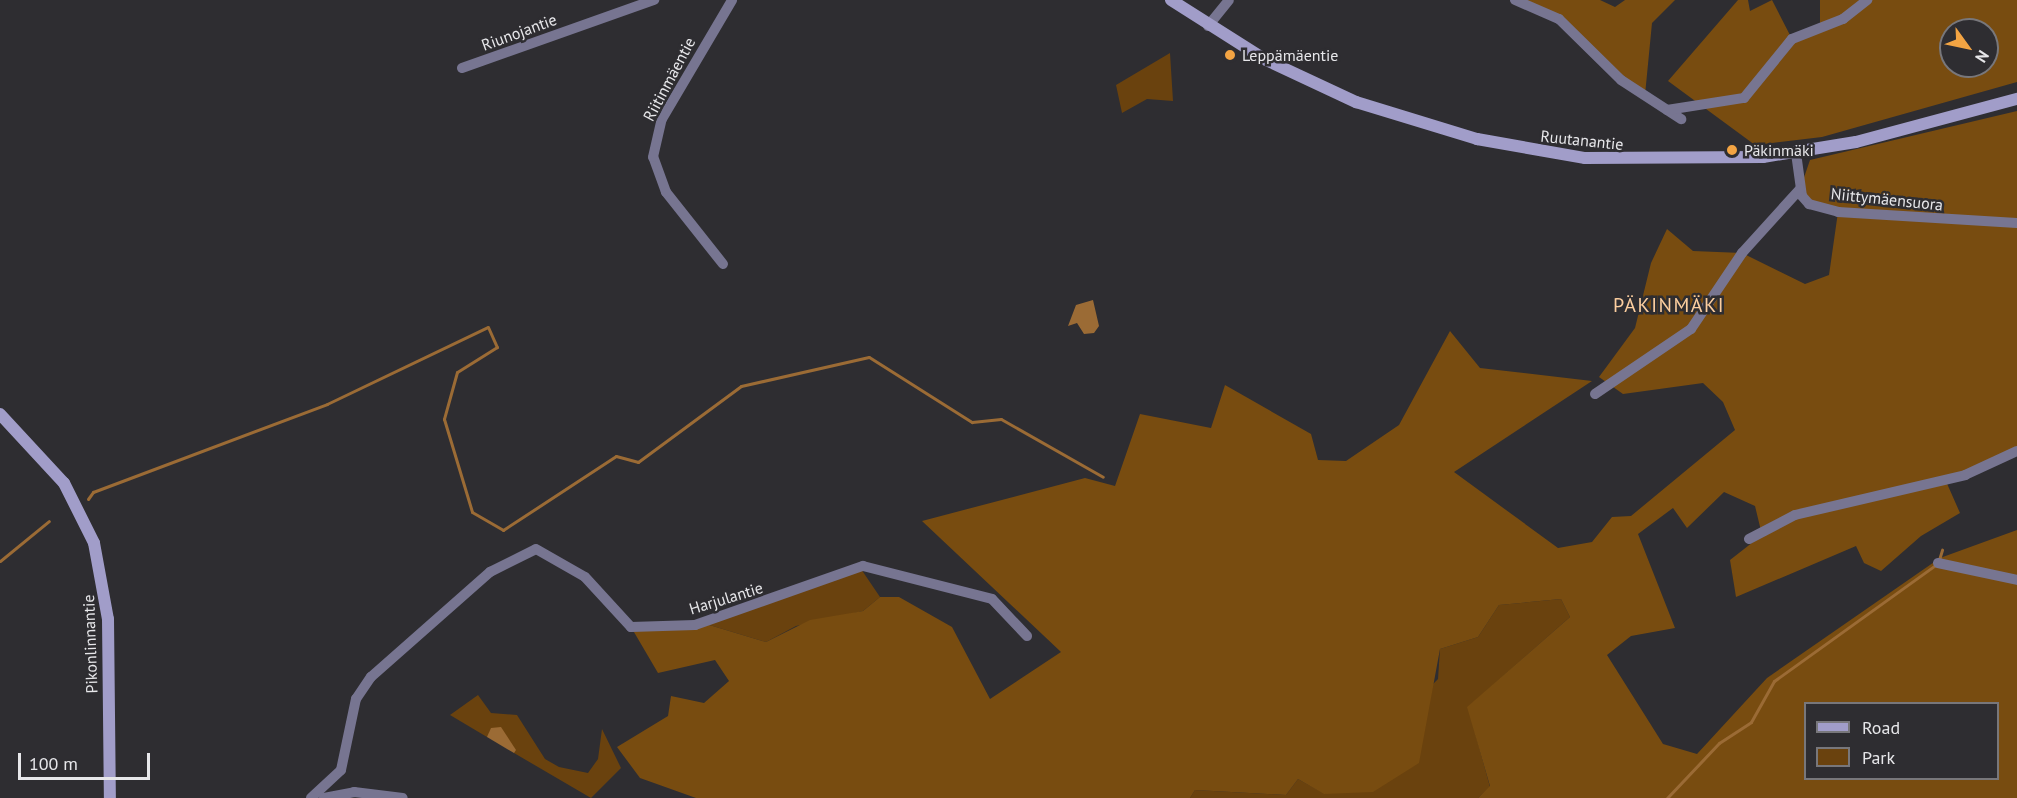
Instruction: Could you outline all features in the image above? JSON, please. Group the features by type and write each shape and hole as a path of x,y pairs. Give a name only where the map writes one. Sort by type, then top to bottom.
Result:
{"street":[{"name":"Riunojantie","path":"462,68 654,0"},
{"name":"Riitinmäentie","path":"723,264 666,192 653,157 662,119 732,0"},
{"name":"Ruutanantie","path":"1171,0 1208,26 1356,102 1477,139 1629,161 1796,153 2017,99"},
{"path":"1208,26 1229,0"},
{"path":"1515,0 1559,19 1621,80 1681,119"},
{"path":"1667,110 1744,98 1792,39 1843,19 1867,0"},
{"path":"1595,394 1691,328 1742,253 1800,189 1796,153"},
{"name":"Niittymäensuora","path":"1800,189 1809,204 1838,212 2017,223"},
{"name":"Pikonlinnantie","path":"0,414 60,477 94,543 108,619 111,798"},
{"path":"1749,539 1795,515 1965,475 2017,451"},
{"name":"Harjulantie","path":"311,798 341,770 356,699 371,677 490,572 536,549 585,577 631,627 695,625 863,566 992,599 1028,636"},
{"path":"1938,563 2017,580"},
{"path":"324,798 354,792 403,798"}],"green space":[{"path":"1170,53 1173,101 1147,99 1122,113 1116,85"},
{"path":"859,566 880,597 863,611 796,626 766,642 706,624"},
{"path":"1561,599 1570,617 1468,707 1490,787 1478,798 1190,798 1195,790 1286,795 1298,779 1325,794 1438,679 1440,649 1478,637 1499,605"},
{"path":"478,695 491,713 517,715 545,759 559,767 588,773 598,759 602,729 621,768 591,798 514,753 506,736 487,737 450,715"}],"shaded area":[{"path":"1515,0 1600,0 1615,7 1625,0 1675,0 1652,23 1645,95 1559,19"},
{"path":"1738,0 1748,0 1750,11 1772,0 1792,39 1820,28 1820,0 2017,0 2017,82 1822,137 1755,145 1668,81"},
{"path":"2017,111 2017,451 1945,479 1960,513 1921,536 1881,571 1864,563 1856,546 1736,597 1730,560 1762,535 1755,506 1724,492 1687,528 1673,508 1638,534 1675,628 1631,636 1607,655 1663,744 1697,754 1767,678 1940,558 2017,530 2017,798 1478,798 1490,786 1467,707 1570,617 1561,599 1499,605 1478,637 1440,649 1419,763 1373,792 1324,794 1298,779 1286,795 1195,790 1190,798 696,798 640,778 617,747 668,716 671,696 704,703 729,681 715,660 658,673 631,627 706,624 766,642 810,620 863,611 880,597 899,597 952,627 990,699 1061,652 922,521 1085,478 1115,486 1140,414 1211,428 1225,385 1311,434 1318,460 1346,461 1399,425 1450,331 1480,368 1592,381 1454,472 1558,548 1592,542 1612,517 1631,516 1735,430 1723,402 1703,383 1623,394 1599,377 1635,328 1651,263 1667,229 1693,251 1742,253 1805,284 1829,275 1838,212 1809,204 1800,189 1810,160"},
{"path":"1093,300 1099,326 1094,333 1084,334 1077,323 1068,326 1076,305"},
{"path":"501,727 516,750 514,753 487,737 491,728"}],"waterway":[{"path":"88,499 93,492 327,404 488,327 497,347 457,372 444,419 472,512 503,530 616,456 638,462 741,386 869,357 972,422 1001,419 1103,477"},
{"path":"0,561 49,521"},
{"path":"1667,798 1719,743 1751,722 1774,681 1938,563 1942,550"}],"place":[{"name":"Leppämäentie","path":"1230,55"},
{"name":"Päkinmäki","path":"1732,150"}],"district":[{"name":"PÄKINMÄKI","path":"1669,305"}]}
